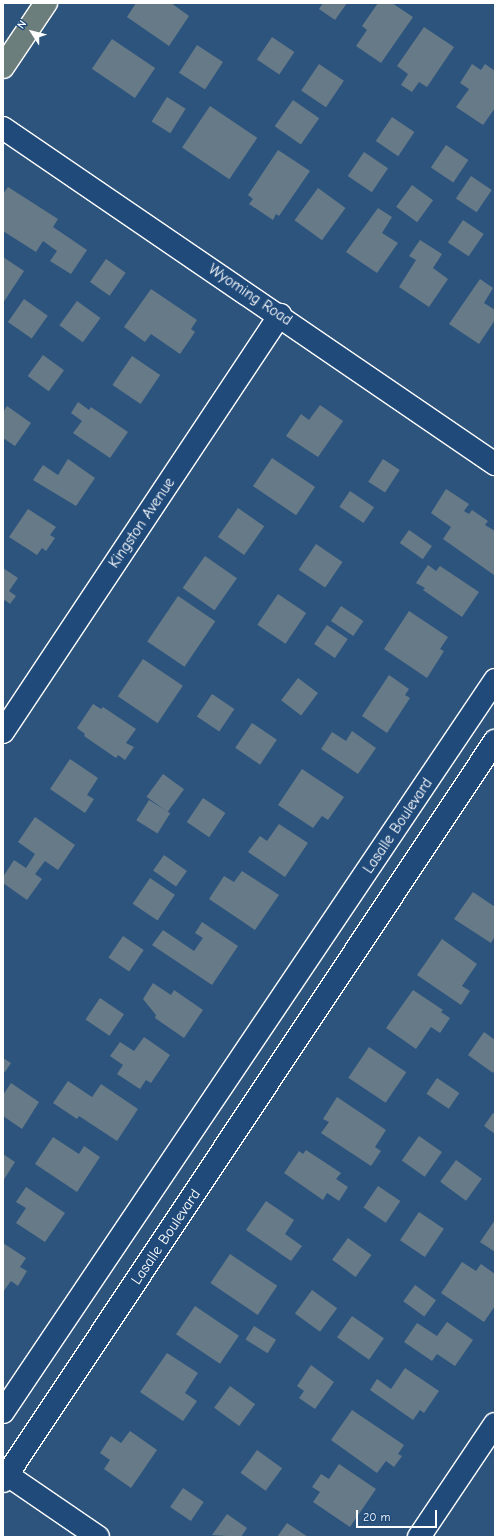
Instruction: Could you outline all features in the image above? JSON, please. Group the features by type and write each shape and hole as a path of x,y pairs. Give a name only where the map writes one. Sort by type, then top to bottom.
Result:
{"main road":[{"path":"3,67 46,3"}],"street":[{"name":"Wyoming Road","path":"3,128 280,315 495,464"},
{"name":"Kingston Avenue","path":"3,732 280,315"},
{"name":"Lasalle Boulevard","path":"3,1412 495,680"},
{"name":"Lasalle Boulevard","path":"4,1476 495,741"},
{"path":"300,972 329,991"},
{"path":"419,1537 495,1424"},
{"path":"4,1476 98,1537"}],"building":[{"path":"136,3 171,3 189,16 169,46 127,17"},
{"path":"323,3 347,3 335,20 319,9"},
{"path":"378,3 392,3 413,17 381,63 356,46 367,30 362,26"},
{"path":"424,27 454,47 427,87 419,82 412,92 401,85 408,74 397,66"},
{"path":"272,37 294,52 279,74 257,59"},
{"path":"112,39 155,68 135,98 92,69"},
{"path":"197,45 223,62 205,90 179,73"},
{"path":"319,64 344,81 326,107 301,91"},
{"path":"472,64 481,70 485,64 495,71 495,108 483,125 456,107 469,89 460,83"},
{"path":"167,97 186,109 170,133 152,122"},
{"path":"293,100 319,118 301,145 275,126"},
{"path":"210,106 257,138 229,179 182,147"},
{"path":"392,117 414,132 398,156 376,141"},
{"path":"446,145 468,160 453,182 431,167"},
{"path":"278,150 310,171 279,216 276,214 273,220 249,204 253,199 248,195"},
{"path":"364,152 388,168 372,192 348,176"},
{"path":"471,176 492,190 477,212 456,198"},
{"path":"412,185 433,200 417,222 396,207"},
{"path":"8,187 58,219 53,227 87,250 71,274 50,261 57,251 43,241 36,252 3,231 3,194"},
{"path":"318,188 346,208 322,240 294,220"},
{"path":"378,208 392,217 382,233 398,243 377,273 346,252"},
{"path":"463,220 484,234 469,256 448,242"},
{"path":"420,240 442,254 433,268 448,279 429,307 399,287 416,260 409,256"},
{"path":"3,257 24,271 3,303"},
{"path":"106,259 126,273 110,296 90,282"},
{"path":"480,279 493,288 484,303 495,310 495,320 479,344 449,324"},
{"path":"151,289 197,320 191,329 195,332 180,354 151,334 145,342 124,327"},
{"path":"24,299 48,316 32,339 8,322"},
{"path":"77,301 100,318 83,342 59,325"},
{"path":"43,355 64,370 49,391 28,376"},
{"path":"132,356 160,375 141,404 112,385"},
{"path":"78,402 89,410 91,407 128,432 110,458 73,433 82,421 71,413"},
{"path":"320,405 343,421 318,457 286,436 301,414 309,420"},
{"path":"7,406 31,423 15,446 3,438 3,412"},
{"path":"272,458 315,487 296,515 253,486"},
{"path":"68,459 95,478 76,506 33,480 43,465 58,475"},
{"path":"383,459 400,470 385,493 368,482"},
{"path":"446,489 469,504 464,511 469,514 472,510 488,521 485,525 495,531 494,575 443,539 451,527 431,513"},
{"path":"350,491 374,507 363,523 339,507"},
{"path":"238,508 264,526 244,555 218,537"},
{"path":"28,509 56,527 50,535 55,538 46,551 42,548 37,555 9,537"},
{"path":"409,530 432,546 423,559 400,543"},
{"path":"316,544 343,562 325,588 299,570"},
{"path":"205,556 237,578 215,610 183,588"},
{"path":"428,565 436,571 440,566 479,592 462,617 423,590 425,588 416,583"},
{"path":"3,568 18,578 9,591 16,596 10,604 5,600 3,603"},
{"path":"278,594 306,613 285,644 257,625"},
{"path":"178,596 215,621 185,667 147,642"},
{"path":"341,606 363,621 353,636 331,621"},
{"path":"409,611 448,637 440,649 444,651 427,678 384,649"},
{"path":"327,625 348,639 335,658 314,644"},
{"path":"143,659 183,686 158,723 118,696"},
{"path":"389,675 409,689 405,695 410,698 387,733 362,716"},
{"path":"298,678 318,693 301,715 281,700"},
{"path":"212,694 234,709 219,731 197,716"},
{"path":"93,704 101,709 103,707 136,729 126,743 134,747 125,760 118,755 116,758 84,736 85,734 77,728"},
{"path":"252,723 277,740 260,765 235,748"},
{"path":"352,731 376,748 358,774 321,749 332,732 346,741"},
{"path":"70,759 98,778 87,795 94,799 85,813 50,789"},
{"path":"302,769 344,797 328,820 322,816 313,828 278,805"},
{"path":"163,774 184,789 168,812 147,797"},
{"path":"203,798 225,813 209,837 187,822"},
{"path":"149,800 170,813 157,834 136,820"},
{"path":"35,817 75,845 58,870 45,861 35,874 42,879 27,900 3,883 3,877 14,860 26,868 35,854 18,842"},
{"path":"279,824 308,843 285,877 248,852 260,836 267,841"},
{"path":"164,855 187,871 176,887 153,871"},
{"path":"242,871 279,895 255,930 209,899 224,876 234,882"},
{"path":"150,878 175,895 158,920 133,904"},
{"path":"473,892 495,907 495,936 491,943 454,919"},
{"path":"202,922 238,946 212,985 152,945 163,930 194,951 203,938 195,933"},
{"path":"123,936 144,950 129,972 108,958"},
{"path":"442,939 477,964 462,986 470,991 461,1005 417,975"},
{"path":"153,983 171,995 174,990 203,1010 184,1038 155,1018 156,1015 143,999"},
{"path":"413,990 443,1010 441,1012 450,1018 440,1033 431,1027 416,1049 386,1028"},
{"path":"100,998 124,1014 110,1036 85,1020"},
{"path":"484,1032 495,1040 495,1069 493,1073 468,1055"},
{"path":"144,1037 170,1055 151,1083 146,1080 140,1089 117,1074 123,1065 110,1056 120,1042 134,1051"},
{"path":"369,1047 406,1072 386,1103 348,1078"},
{"path":"3,1058 11,1063 5,1072 3,1071"},
{"path":"437,1078 459,1093 449,1109 426,1094"},
{"path":"68,1081 92,1097 101,1084 138,1109 117,1141 79,1116 77,1119 53,1103"},
{"path":"11,1083 39,1102 22,1129 3,1116 3,1095"},
{"path":"337,1097 386,1130 375,1147 381,1151 371,1166 321,1133 329,1122 323,1119"},
{"path":"493,1113 495,1114 495,1134 484,1126"},
{"path":"419,1136 442,1152 425,1177 402,1161"},
{"path":"53,1137 79,1154 84,1146 100,1157 77,1192 35,1164"},
{"path":"306,1150 341,1173 336,1179 348,1187 339,1201 327,1193 323,1200 284,1173 299,1151 303,1154"},
{"path":"3,1154 15,1162 3,1181"},
{"path":"456,1160 482,1179 466,1201 440,1182"},
{"path":"378,1186 400,1201 386,1223 363,1208"},
{"path":"26,1187 65,1213 45,1242 16,1223 26,1208 16,1202"},
{"path":"266,1201 294,1220 285,1234 302,1246 291,1261 246,1230"},
{"path":"419,1212 444,1229 425,1257 400,1240"},
{"path":"495,1220 495,1252 480,1242"},
{"path":"348,1238 371,1255 356,1277 332,1260"},
{"path":"3,1243 26,1258 20,1267 27,1271 18,1286 11,1281 3,1292"},
{"path":"230,1254 277,1286 258,1315 210,1283"},
{"path":"462,1262 476,1271 481,1264 495,1274 495,1306 484,1322 441,1293"},
{"path":"415,1285 436,1300 424,1316 403,1301"},
{"path":"312,1290 337,1308 320,1332 295,1313"},
{"path":"195,1306 239,1336 220,1364 176,1334"},
{"path":"352,1316 384,1338 369,1360 337,1337"},
{"path":"447,1322 473,1340 455,1366 437,1354 432,1361 404,1342 417,1323 437,1336"},
{"path":"254,1326 276,1340 268,1353 246,1340"},
{"path":"167,1353 198,1373 185,1393 197,1401 183,1421 140,1392"},
{"path":"311,1365 334,1382 315,1409 299,1398 304,1391 297,1386"},
{"path":"405,1368 439,1391 424,1413 420,1410 413,1420 370,1390 377,1379 391,1389"},
{"path":"230,1386 255,1404 239,1426 214,1408"},
{"path":"352,1410 404,1445 398,1454 402,1456 394,1467 386,1461 377,1473 331,1440"},
{"path":"130,1431 157,1450 131,1488 104,1469 110,1460 100,1453 111,1436 121,1443"},
{"path":"257,1450 282,1468 266,1491 241,1473"},
{"path":"339,1464 376,1489 350,1527 313,1502 320,1492 312,1487 321,1474 329,1479"},
{"path":"183,1488 204,1502 191,1521 170,1507"},
{"path":"227,1514 247,1528 241,1537 212,1535"},
{"path":"287,1523 308,1537 277,1537"}]}
